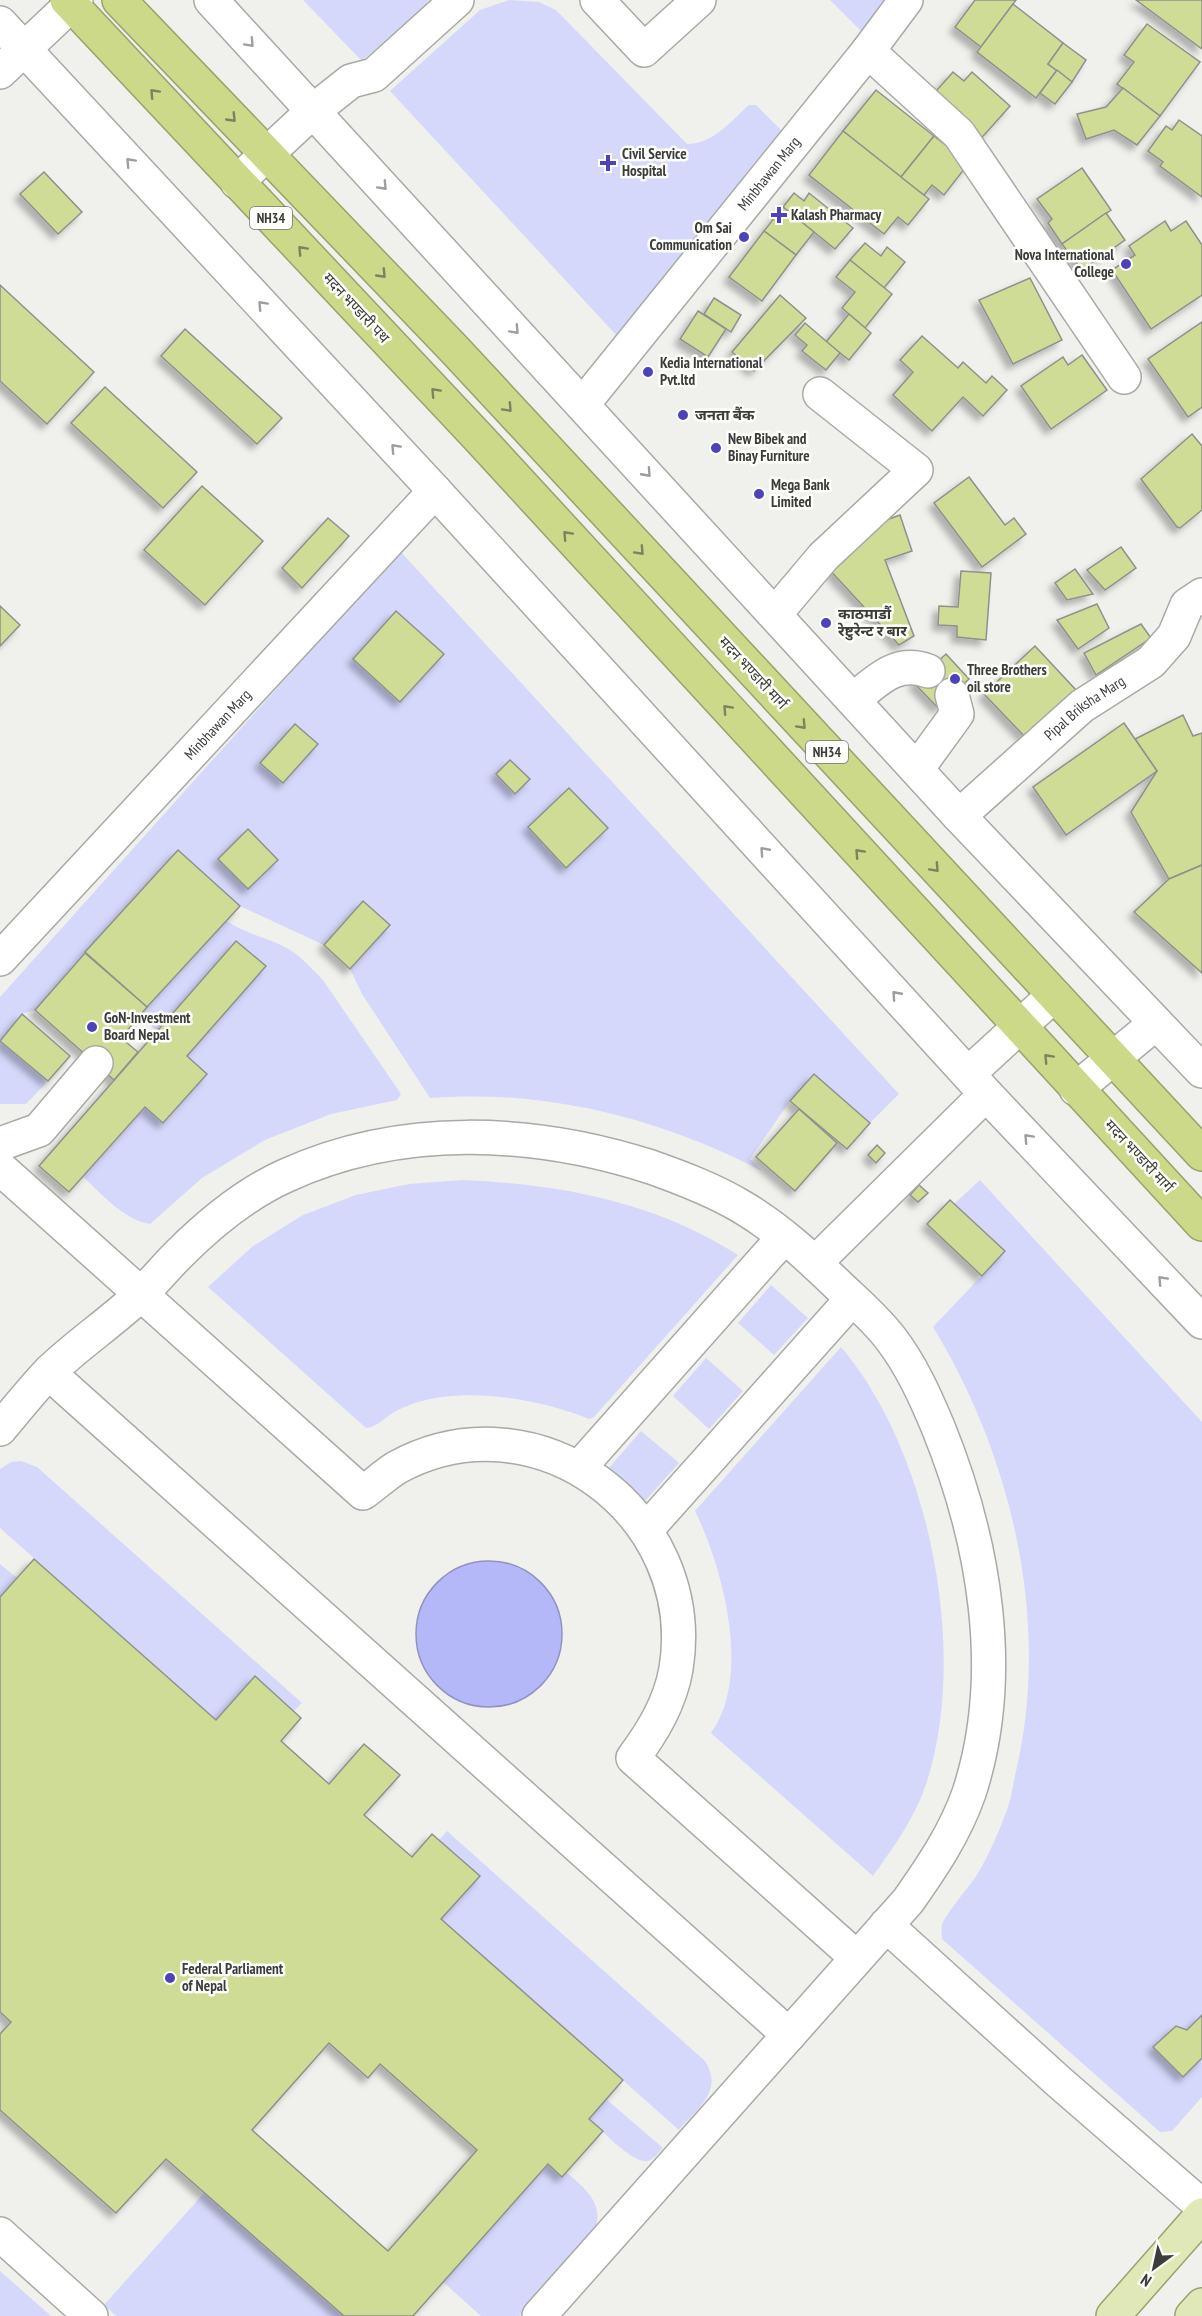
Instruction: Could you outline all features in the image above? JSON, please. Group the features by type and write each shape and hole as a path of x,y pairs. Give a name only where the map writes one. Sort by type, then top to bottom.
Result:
{"highway":[{"name":"NH34","path":"119,0 267,154"},
{"name":"मदन भण्डारी पथ","path":"71,2 476,435"},
{"name":"मदन भण्डारी मार्ग","path":"267,154 454,350 1202,1154"},
{"name":"मदन भण्डारी मार्ग","path":"476,435 1202,1224"}],"main road":[{"path":"1113,2316 1202,2215"},
{"path":"1192,2316 1202,2305"}],"street":[{"path":"211,0 960,816 1202,1071"},
{"path":"237,182 313,111 351,81 374,75 457,0"},
{"path":"597,0 644,50 699,0"},
{"name":"Minbhawan Marg","path":"583,404 868,51 906,0"},
{"name":"मदन भण्डारी पथ","path":"0,72 71,2"},
{"path":"0,23 435,491 977,1084 1202,1323"},
{"path":"868,51 959,135 1124,377"},
{"path":"775,614 823,557 916,470 820,394"},
{"name":"Minbhawan Marg","path":"0,959 435,491"},
{"name":"Pipal Briksha Marg","path":"960,816 1082,706 1151,662 1174,636 1186,604 1202,595"},
{"path":"853,700 890,671 916,666 928,671"},
{"path":"917,769 957,714 952,695"},
{"path":"815,1263 977,1084 1019,1027 1054,995"},
{"path":"1076,1089 1156,1023"},
{"path":"0,1144 39,1130 96,1064"},
{"path":"0,1429 49,1373 140,1295 187,1246 227,1211 284,1177 343,1154 403,1141 462,1137 520,1140 574,1147 624,1159 708,1189 740,1205 815,1263 874,1318 892,1340 911,1370 948,1452 964,1501 977,1556 986,1613 988,1672 983,1733 969,1793 944,1851 908,1901 539,2316"},
{"path":"0,1168 363,1493 395,1469 426,1455 458,1447 490,1445 524,1448 555,1457 579,1468 612,1491 646,1530 668,1572 676,1604 679,1636 676,1670 667,1701 653,1731 633,1758 857,1958"},
{"path":"579,1468 784,1237"},
{"path":"646,1530 852,1299"},
{"path":"49,1373 789,2035"},
{"path":"886,1925 1202,2206"},
{"path":"0,2234 91,2316"}],"shaded area":[{"path":"303,0 429,0 424,7 362,61"},
{"name":"Civil Service Hospital","path":"509,0 539,2 556,10 687,144 713,136 749,105 756,105 784,133 618,337 390,91 480,10"},
{"path":"830,0 888,0 863,33"},
{"path":"400,551 899,1094 870,1123 813,1074 790,1101 750,1159 762,1171 683,1136 601,1111 516,1098 473,1096 430,1098 362,994 350,969 389,925 363,901 324,945 240,906 178,850 35,1010 22,1014 0,1040 0,997"},
{"path":"227,921 287,948 310,967 323,980 401,1094 397,1100 331,1114 265,1140 202,1178 150,1224 140,1222 122,1212 83,1177 145,1107 164,1123 207,1074 187,1056 265,967 236,941 157,1031 139,1016"},
{"path":"0,1040 48,1081 26,1104 0,1104"},
{"path":"463,1180 535,1186 606,1199 674,1221 738,1255 594,1417 589,1419 549,1406 480,1395 435,1398 415,1403 366,1428 208,1287 253,1246 303,1215 356,1195 409,1184"},
{"path":"980,1180 1202,1422 1202,2097 1172,2131 1160,2132 942,1939 944,1920 982,1866 1009,1803 1026,1715 1029,1657 1026,1599 1017,1542 1003,1485 984,1430 961,1377 933,1327 1005,1251 954,1204"},
{"path":"771,1285 808,1318 774,1355 738,1323"},
{"path":"841,1347 872,1390 897,1440 918,1494 932,1552 941,1612 944,1670 939,1726 928,1778 912,1817 873,1876 711,1733 723,1710 730,1683 729,1622 715,1562 695,1511"},
{"path":"706,1358 743,1391 709,1429 673,1396"},
{"path":"641,1431 679,1463 645,1501 608,1469"},
{"path":"21,1461 37,1467 302,1703 294,1711 255,1677 216,1720 0,1528 0,1469 11,1462"},
{"path":"0,1564 17,1578 0,1597"},
{"path":"447,1831 705,2061 712,2081 710,2090 701,2106 679,2130 441,1919 479,1876 439,1840"},
{"path":"606,2099 663,2148 654,2157 648,2161 641,2160 625,2152 589,2119"},
{"path":"548,2164 562,2176 566,2172 592,2198 597,2213 594,2231 519,2316 481,2316 443,2282"},
{"path":"204,2193 344,2316 116,2316 104,2305"},
{"path":"0,2271 51,2316 0,2316"}],"water":[{"path":"489,1561 517,1567 540,1583 556,1606 562,1634 556,1662 540,1685 517,1701 489,1707 461,1701 438,1685 422,1662 416,1634 422,1606 438,1583 461,1567"}],"building":[{"path":"975,0 1016,0 981,47 955,27"},
{"path":"1136,0 1202,0 1202,49"},
{"path":"1013,4 1063,43 1048,64 1057,70 1036,98 977,52"},
{"path":"1147,24 1200,62 1160,116 1117,84 1134,62 1124,55"},
{"path":"1063,43 1086,60 1072,82 1048,64"},
{"path":"1057,70 1072,82 1055,104 1040,93"},
{"path":"953,72 964,81 972,72 1010,106 977,143 929,99"},
{"path":"1123,88 1160,116 1137,145 1114,130 1086,139 1077,114 1106,107"},
{"path":"876,90 934,136 901,177 843,131"},
{"path":"1179,120 1202,136 1202,197 1160,166 1163,162 1148,151 1166,126 1172,130"},
{"path":"843,131 929,199 908,225 898,217 884,234 809,175"},
{"path":"934,136 969,163 944,195 932,185 924,195 901,177"},
{"path":"1082,168 1111,210 1062,244 1048,223 1052,219 1037,199"},
{"path":"44,172 82,212 58,234 20,194"},
{"path":"794,193 804,201 809,193 853,228 835,249 783,207"},
{"path":"783,207 814,232 796,255 764,231"},
{"path":"1106,213 1125,240 1082,270 1062,244"},
{"path":"1165,221 1171,231 1186,221 1202,245 1202,295 1151,329 1112,270 1135,255 1129,246"},
{"path":"764,231 796,255 762,301 729,277"},
{"path":"865,243 881,256 887,247 905,262 884,288 850,260"},
{"path":"850,260 892,294 865,328 842,308 855,292 836,277"},
{"path":"1030,278 1062,340 1013,364 979,300"},
{"path":"0,285 94,372 47,424 0,381"},
{"path":"780,295 806,318 754,371 732,352"},
{"path":"714,298 741,315 731,332 704,314"},
{"path":"698,311 726,329 708,357 680,339"},
{"path":"849,314 871,333 849,360 826,342"},
{"path":"1202,322 1202,407 1188,417 1148,359"},
{"path":"805,323 840,353 826,370 802,351 807,345 795,335"},
{"path":"185,329 282,418 257,444 161,356"},
{"path":"922,336 958,368 963,362 986,383 992,376 1007,390 983,416 963,397 932,431 893,395 913,372 900,360"},
{"path":"1082,355 1107,390 1051,429 1021,386 1063,357 1068,365"},
{"path":"105,387 197,472 163,508 71,423"},
{"path":"1192,434 1202,446 1202,510 1180,528 1141,479"},
{"path":"969,477 1005,525 1014,518 1026,534 982,567 934,503"},
{"path":"202,486 263,541 205,605 144,550"},
{"path":"900,515 912,551 885,560 914,636 899,645 827,567 867,527"},
{"path":"328,518 349,536 302,588 282,568"},
{"path":"1121,547 1136,568 1105,590 1087,570"},
{"path":"1075,569 1093,594 1067,600 1055,583"},
{"path":"961,571 991,573 986,640 957,637 957,626 938,625 939,606 958,607"},
{"path":"1097,604 1109,628 1078,649 1057,620"},
{"path":"0,606 20,625 0,646"},
{"path":"396,611 444,654 400,702 353,659"},
{"path":"1141,624 1151,638 1096,675 1084,653"},
{"path":"1035,646 1076,690 1025,737 984,694"},
{"path":"946,654 969,679 938,708 914,683"},
{"path":"1183,715 1193,736 1202,733 1202,865 1169,879 1131,812 1157,771 1135,739"},
{"path":"1124,723 1157,771 1066,835 1033,787"},
{"path":"295,724 318,744 283,783 260,763"},
{"path":"510,760 530,779 515,794 496,774"},
{"path":"569,788 608,828 566,868 528,827"},
{"path":"248,829 278,860 248,889 218,859"},
{"path":"178,850 240,906 147,1007 85,952"},
{"path":"1202,865 1202,973 1134,912 1169,879"},
{"path":"363,901 390,925 350,969 324,945"},
{"path":"236,941 266,966 187,1056 207,1074 163,1123 145,1107 69,1192 39,1166"},
{"name":"GoN-Investment Board Nepal","path":"85,953 147,1007 121,1038 138,1052 114,1080 35,1010"},
{"path":"22,1014 70,1056 48,1081 0,1041"},
{"path":"814,1074 870,1123 847,1149 790,1101"},
{"path":"799,1109 837,1143 795,1191 756,1157"},
{"path":"877,1145 885,1153 876,1163 868,1155"},
{"path":"919,1185 928,1193 918,1202 910,1195"},
{"path":"950,1200 1005,1251 982,1276 927,1224"},
{"path":"34,1559 216,1720 255,1676 301,1718 281,1741 329,1784 364,1744 400,1775 364,1815 412,1857 432,1834 480,1876 441,1919 623,2080 589,2119 603,2131 562,2177 548,2164 413,2316 344,2316 166,2159 116,2213 0,2110 0,2034 11,2022 0,2012 0,1597","holes":["329,2043 368,2078 380,2064 477,2150 388,2251 252,2130"]},
{"path":"1202,2015 1202,2058 1183,2077 1153,2047 1176,2026 1187,2030"}],"place":[{"name":"Civil Service Hospital","path":"608,163"},
{"name":"Kalash Pharmacy","path":"779,215"},
{"name":"Om Sai Communication","path":"744,237"},
{"name":"Nova International College","path":"1126,264"},
{"name":"Kedia International Pvt.ltd","path":"648,372"},
{"name":"जनता बैंक","path":"683,415"},
{"name":"New Bibek and Binay Furniture","path":"716,448"},
{"name":"Mega Bank Limited","path":"759,494"},
{"name":"काठमाडौं रेष्टुरेन्ट र बार","path":"826,623"},
{"name":"Three Brothers oil store","path":"955,679"},
{"name":"GoN-Investment Board Nepal","path":"92,1027"},
{"name":"Federal Parliament of Nepal","path":"170,1978"}]}
